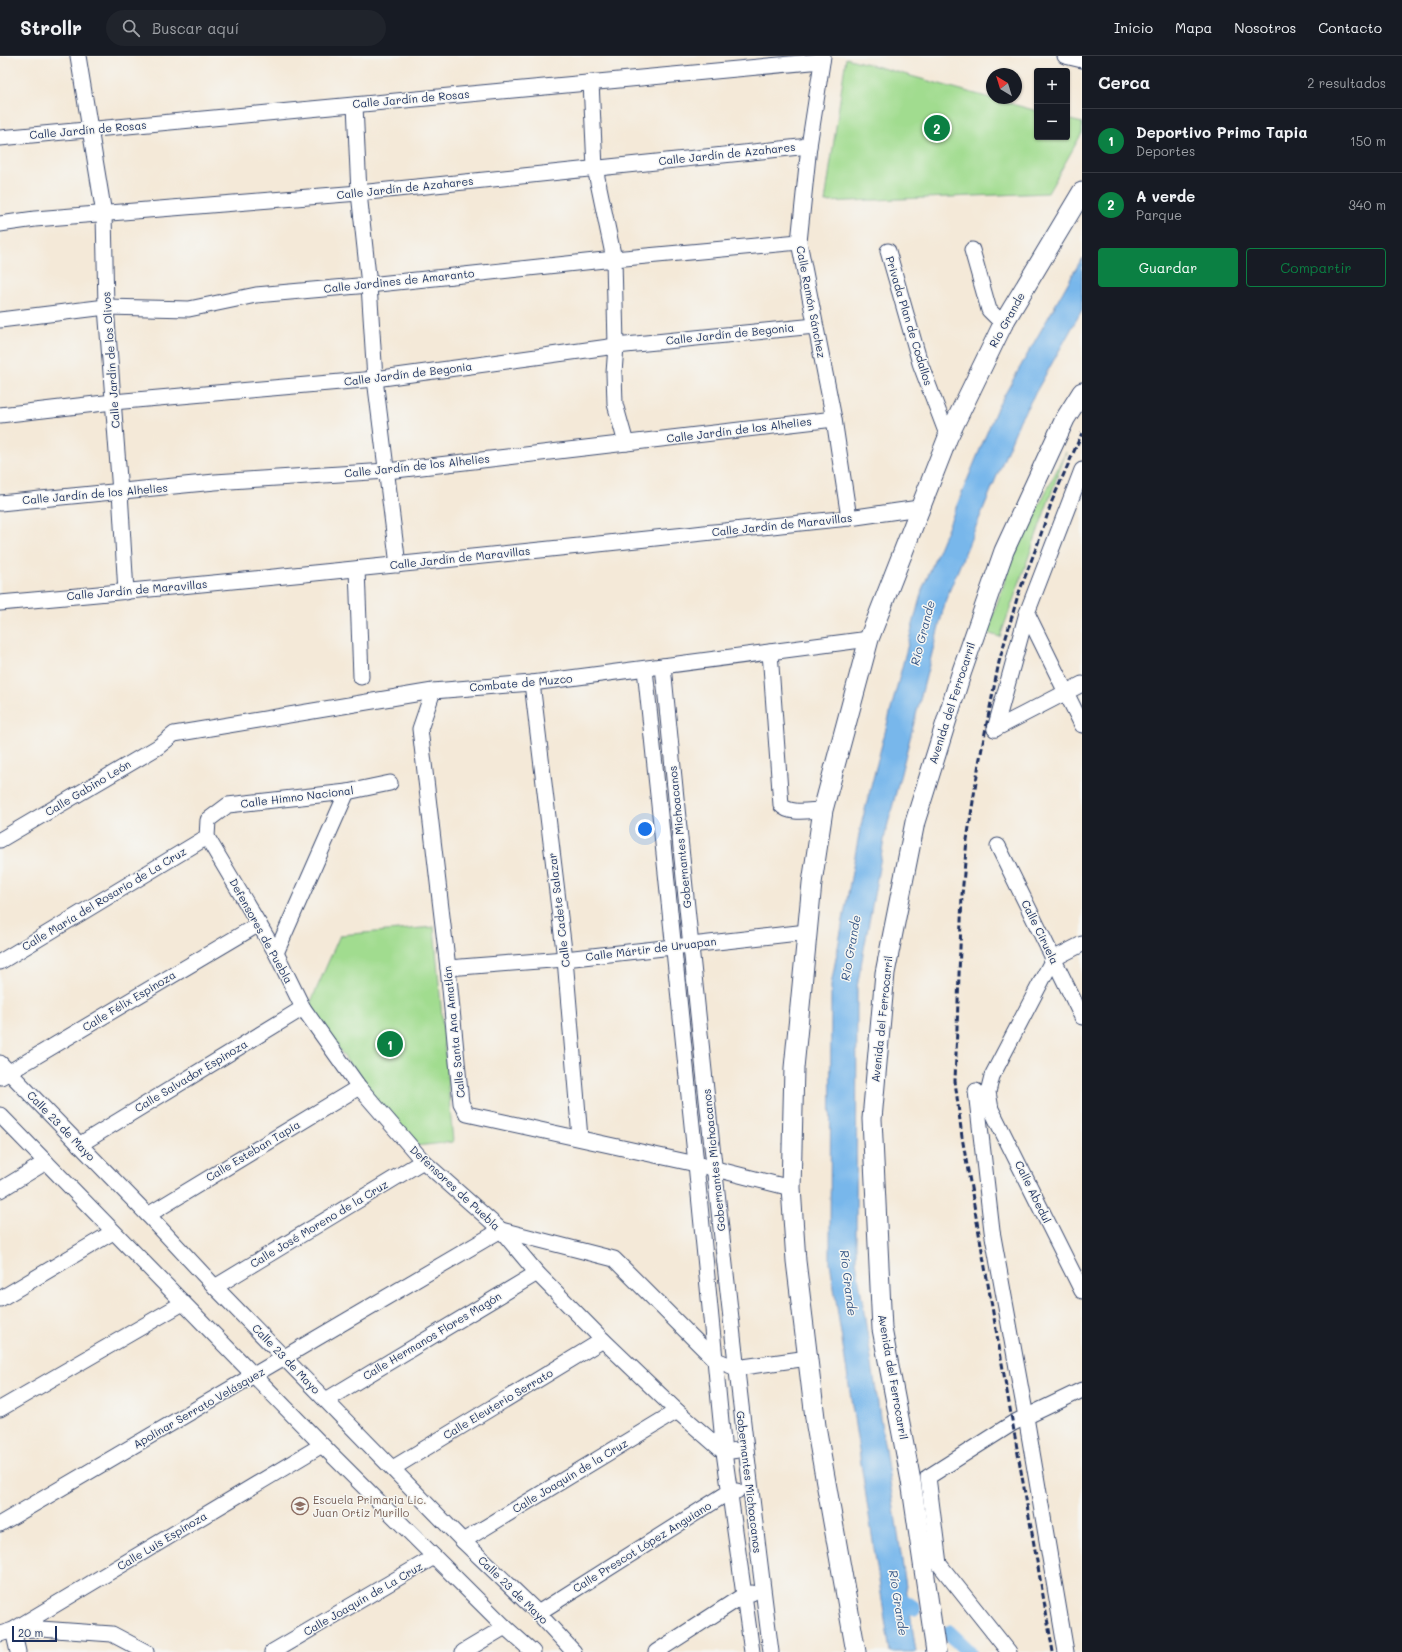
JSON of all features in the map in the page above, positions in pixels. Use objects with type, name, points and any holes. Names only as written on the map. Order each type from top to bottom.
[{"type":"main road","name":"Río Grande","points":[[856,1652],[816,1426],[796,1261],[791,1188],[794,1068],[806,932],[823,810],[869,639],[948,437],[1003,324],[1082,192]]},
{"type":"main road","name":"Avenida del Ferrocarril","points":[[936,1652],[911,1481],[882,1329],[872,1119],[886,973],[915,822],[962,671],[1004,551],[1066,419],[1082,392]]},
{"type":"street","name":"Calle Jardín de los Olivos","points":[[78,56],[104,214],[106,307],[126,592]]},
{"type":"street","points":[[1065,56],[1082,60]]},
{"type":"street","name":"Calle Jardín de Rosas","points":[[0,138],[591,82],[823,58]]},
{"type":"street","name":"Calle Ramón Sánchez","points":[[823,58],[809,146],[799,242],[834,419],[849,518]]},
{"type":"street","points":[[591,82],[595,168],[614,259],[616,346],[614,373],[615,404],[626,443]]},
{"type":"street","points":[[355,104],[359,193],[369,285],[375,379],[398,565]]},
{"type":"street","name":"Calle Jardín de Azahares","points":[[0,224],[35,219],[359,193],[809,146]]},
{"type":"street","name":"Calle Jardines de Amaranto","points":[[0,320],[106,307],[188,309],[256,295],[799,242]]},
{"type":"street","points":[[972,250],[989,310],[1003,324]]},
{"type":"street","name":"Privada Plan de Codallos","points":[[888,251],[920,363],[948,437]]},
{"type":"street","name":"Calle Jardín de Begonia","points":[[0,415],[113,402],[375,379],[616,346],[815,326]]},
{"type":"street","name":"Calle Jardín de los Alhelies","points":[[0,503],[215,482],[387,471],[834,419]]},
{"type":"street","points":[[1082,470],[1027,613],[995,729],[1082,684]]},
{"type":"street","name":"Calle Jardín de Maravillas","points":[[0,603],[398,565],[849,518],[919,508]]},
{"type":"street","points":[[358,569],[361,676]]},
{"type":"street","points":[[1027,613],[1082,725]]},
{"type":"street","name":"Combate de Muzco","points":[[174,734],[433,691],[532,683],[869,639]]},
{"type":"street","points":[[770,652],[781,804],[785,810],[823,810]]},
{"type":"street","name":"Gobernantes Michoacanos","points":[[663,666],[690,944],[736,1368],[771,1652]]},
{"type":"street","name":"Gobernantes Michoacanos","points":[[645,669],[724,1452],[752,1652]]},
{"type":"street","name":"Calle Cadete Salazar","points":[[532,683],[565,959],[580,1138]]},
{"type":"street","name":"Calle Santa Ana Amatlán","points":[[433,691],[420,729],[448,968],[461,1103],[466,1114],[696,1164],[791,1188]]},
{"type":"street","name":"Calle Gabino León","points":[[0,840],[158,746],[174,734]]},
{"type":"street","name":"Calle Himno Nacional","points":[[207,837],[208,820],[228,805],[347,792],[390,783]]},
{"type":"street","points":[[276,953],[347,792]]},
{"type":"street","name":"Defensores de Puebla","points":[[207,837],[276,953],[304,1008],[359,1087],[424,1161],[501,1230],[537,1273],[603,1340],[677,1411],[724,1452]]},
{"type":"street","name":"Calle María del Rosario de La Cruz","points":[[0,962],[207,837]]},
{"type":"street","name":"Calle Ciruela","points":[[998,846],[1082,1018]]},
{"type":"street","name":"Calle Félix Espinoza","points":[[3,1071],[259,924]]},
{"type":"street","name":"Calle Mártir de Uruapan","points":[[448,968],[565,959],[806,932]]},
{"type":"street","points":[[1066,1652],[1020,1420],[992,1231],[982,1091],[992,1076],[1053,959],[1082,944]]},
{"type":"street","name":"Calle Salvador Espinoza","points":[[79,1144],[304,1008]]},
{"type":"street","name":"Calle 23 de Mayo","points":[[3,1071],[79,1144],[215,1287],[286,1358],[463,1541],[538,1612],[574,1652]]},
{"type":"street","name":"Calle Esteban Tapia","points":[[148,1215],[359,1087]]},
{"type":"street","name":"Calle Abedul","points":[[982,1091],[1082,1291]]},
{"type":"street","points":[[0,1115],[434,1557],[505,1627],[533,1652]]},
{"type":"street","name":"Calle José Moreno de la Cruz","points":[[215,1287],[424,1161]]},
{"type":"street","points":[[0,1190],[46,1162]]},
{"type":"street","points":[[501,1230],[614,1258],[714,1360],[736,1368],[808,1358]]},
{"type":"street","name":"Apolinar Serrato Velásquez","points":[[0,1524],[286,1358],[501,1230]]},
{"type":"street","points":[[0,1299],[114,1232]]},
{"type":"street","name":"Calle Hermanos Flores Magón","points":[[326,1400],[537,1273]]},
{"type":"street","points":[[0,1409],[183,1303]]},
{"type":"street","name":"Calle Eleuterio Serrato","points":[[393,1468],[603,1340]]},
{"type":"street","points":[[1009,1652],[939,1564],[928,1477],[1020,1420],[1082,1390]]},
{"type":"street","name":"Calle Joaquín de la Cruz","points":[[463,1541],[677,1411]]},
{"type":"street","name":"Calle Luis Espinoza","points":[[6,1632],[322,1444]]},
{"type":"street","points":[[724,1452],[745,1449]]},
{"type":"street","name":"Calle Prescot López Anguiano","points":[[538,1612],[729,1492],[750,1488]]},
{"type":"street","name":"Calle Joaquín de La Cruz","points":[[272,1652],[434,1557]]},
{"type":"street","points":[[656,1652],[744,1595],[763,1590]]},
{"type":"street","points":[[463,1652],[505,1627]]},
{"type":"street","points":[[18,1652],[6,1632],[40,1629],[112,1634],[146,1652]]},
{"type":"green space","points":[[846,58],[986,97],[986,104],[1012,104],[1034,110],[1034,140],[1070,140],[1070,120],[1082,123],[1082,133],[1048,193],[825,202]]},
{"type":"green space","points":[[1066,452],[1000,637],[987,633],[1013,557]]},
{"type":"green space","points":[[434,927],[453,1142],[416,1146],[362,1084],[310,1004],[340,935]]},
{"type":"water","points":[[1082,258],[1082,310],[1020,420],[946,599],[885,835],[857,987],[856,1260],[916,1652],[890,1652],[830,1262],[831,985],[860,829],[922,590],[997,408]]},
{"type":"waterway","points":[[897,1597],[913,1608]]},
{"type":"waterway","points":[[949,1633],[969,1652]]},
{"type":"railway","points":[[1053,1652],[962,1137],[955,1081],[962,895],[967,840],[979,763],[999,662],[1018,595],[1052,501],[1082,433]]},
{"type":"place","name":"A verde","points":[[937,128]]},
{"type":"place","name":"Deportivo Primo Tapia","points":[[390,1044]]},
{"type":"place","name":"Escuela Primaria Lic. Juan Ortiz Murillo","points":[[300,1506]]}]
